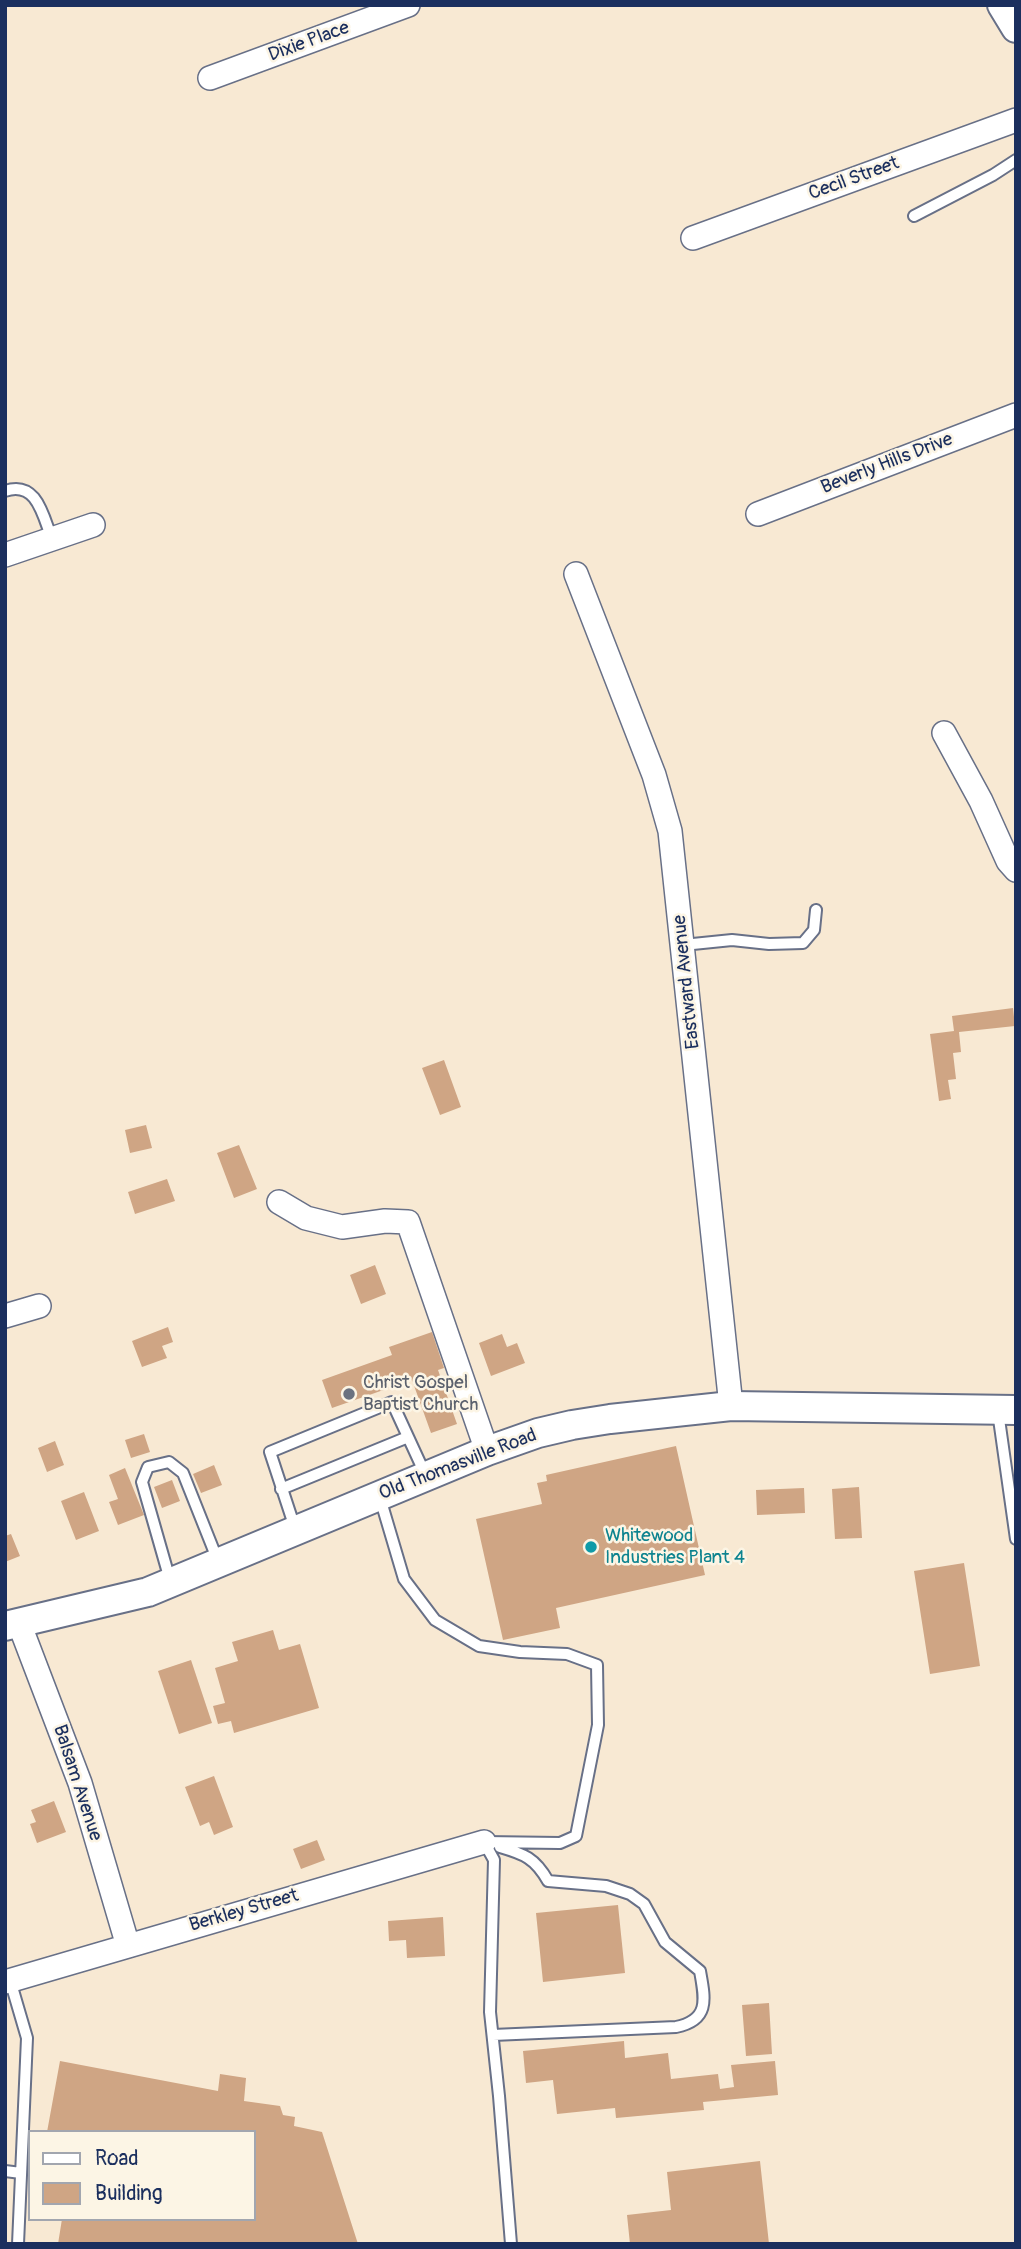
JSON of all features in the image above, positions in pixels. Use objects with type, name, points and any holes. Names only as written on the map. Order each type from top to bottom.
[{"type":"street","name":"Dixie Place","points":[[210,78],[408,5]]},
{"type":"street","points":[[1002,5],[1016,27]]},
{"type":"street","name":"Cecil Street","points":[[693,238],[1016,120]]},
{"type":"street","name":"Beverly Hills Drive","points":[[758,514],[1016,415]]},
{"type":"street","points":[[5,555],[93,525]]},
{"type":"street","name":"Eastward Avenue","points":[[576,574],[657,786],[670,831],[731,1406]]},
{"type":"street","points":[[944,733],[981,801],[1008,861],[1016,870]]},
{"type":"street","points":[[279,1202],[306,1218],[342,1227],[384,1221],[408,1222],[487,1451]]},
{"type":"street","points":[[5,1316],[39,1306]]},
{"type":"street","name":"Old Thomasville Road","points":[[12,1624],[148,1592],[487,1451],[538,1433],[610,1419],[731,1406],[1007,1410]]},
{"type":"street","name":"Balsam Avenue","points":[[12,1624],[80,1783],[128,1946]]},
{"type":"street","name":"Berkley Street","points":[[8,1981],[484,1842]]},
{"type":"lane","points":[[914,216],[1016,160]]},
{"type":"lane","points":[[5,491],[14,488],[34,495],[52,539]]},
{"type":"lane","points":[[683,945],[732,940],[769,944],[803,943],[814,930],[816,910]]},
{"type":"lane","points":[[296,1531],[270,1452],[393,1402],[426,1476]]},
{"type":"lane","points":[[1007,1410],[1016,1539]]},
{"type":"lane","points":[[281,1489],[408,1437]]},
{"type":"lane","points":[[171,1583],[142,1482],[148,1467],[169,1462],[183,1473],[219,1564]]},
{"type":"lane","points":[[380,1496],[404,1579],[435,1619],[480,1646],[520,1652],[567,1654],[597,1665],[598,1725],[576,1836],[561,1843],[484,1842]]},
{"type":"lane","points":[[484,1842],[494,1860],[490,2012],[511,2244]]},
{"type":"lane","points":[[484,1842],[525,1854],[540,1867],[548,1881],[606,1886],[630,1894],[644,1904],[665,1942],[701,1971],[705,1995],[701,2016],[691,2024],[676,2027],[493,2035]]},
{"type":"lane","points":[[8,1981],[27,2038],[18,2244]]},
{"type":"lane","points":[[5,2171],[21,2173]]},
{"type":"building","points":[[1013,1008],[1015,1026],[959,1032],[961,1052],[953,1053],[956,1079],[948,1080],[951,1099],[939,1101],[930,1034],[954,1031],[952,1016]]},
{"type":"building","points":[[444,1060],[461,1107],[440,1115],[422,1068]]},
{"type":"building","points":[[146,1125],[152,1148],[130,1153],[125,1130]]},
{"type":"building","points":[[239,1145],[257,1189],[234,1198],[217,1153]]},
{"type":"building","points":[[167,1179],[175,1201],[135,1214],[128,1192]]},
{"type":"building","points":[[375,1265],[386,1294],[361,1304],[350,1275]]},
{"type":"building","points":[[168,1327],[173,1342],[162,1346],[167,1358],[142,1367],[132,1341]]},
{"type":"building","name":"Christ Gospel Baptist Church","points":[[432,1332],[444,1368],[438,1370],[457,1424],[431,1433],[412,1380],[332,1408],[322,1380],[392,1355],[389,1347]]},
{"type":"building","points":[[502,1334],[507,1347],[517,1343],[525,1363],[491,1376],[479,1343]]},
{"type":"building","points":[[144,1434],[150,1452],[131,1458],[125,1440]]},
{"type":"building","points":[[55,1441],[64,1465],[47,1472],[38,1448]]},
{"type":"building","name":"Whitewood Industries Plant 4","points":[[676,1446],[705,1575],[556,1608],[560,1628],[503,1640],[476,1519],[542,1504],[537,1483],[547,1481],[546,1475]]},
{"type":"building","points":[[214,1465],[222,1485],[201,1493],[193,1474]]},
{"type":"building","points":[[125,1468],[144,1515],[118,1525],[109,1502],[118,1499],[109,1475]]},
{"type":"building","points":[[172,1480],[180,1501],[162,1508],[154,1487]]},
{"type":"building","points":[[859,1487],[862,1538],[835,1539],[832,1489]]},
{"type":"building","points":[[804,1488],[805,1513],[757,1515],[756,1490]]},
{"type":"building","points":[[84,1492],[99,1531],[76,1540],[61,1501]]},
{"type":"building","points":[[11,1534],[20,1556],[5,1562],[5,1536]]},
{"type":"building","points":[[964,1563],[980,1666],[930,1674],[914,1571]]},
{"type":"building","points":[[273,1630],[279,1650],[300,1644],[319,1708],[234,1733],[231,1721],[218,1724],[213,1706],[225,1703],[215,1668],[238,1661],[232,1642]]},
{"type":"building","points":[[191,1660],[212,1723],[179,1734],[158,1671]]},
{"type":"building","points":[[214,1776],[233,1827],[214,1835],[209,1822],[200,1826],[185,1787]]},
{"type":"building","points":[[54,1801],[66,1832],[37,1843],[30,1824],[36,1822],[31,1810]]},
{"type":"building","points":[[317,1840],[325,1860],[301,1869],[293,1849]]},
{"type":"building","points":[[618,1905],[625,1973],[543,1982],[536,1913]]},
{"type":"building","points":[[443,1917],[445,1956],[407,1958],[406,1940],[389,1941],[388,1921]]},
{"type":"building","points":[[769,2003],[772,2054],[746,2056],[742,2005]]},
{"type":"building","points":[[624,2041],[625,2058],[668,2053],[671,2079],[718,2074],[720,2089],[734,2087],[731,2065],[775,2061],[778,2095],[703,2102],[704,2110],[616,2118],[615,2108],[557,2114],[553,2080],[526,2083],[523,2051]]},
{"type":"building","points":[[60,2061],[218,2091],[220,2074],[246,2078],[244,2101],[280,2106],[283,2115],[295,2117],[294,2126],[322,2132],[358,2244],[58,2244],[62,2221],[256,2221],[256,2130],[47,2130]]},
{"type":"building","points":[[760,2161],[769,2244],[630,2244],[627,2215],[671,2210],[667,2172]]},
{"type":"place","name":"Christ Gospel Baptist Church","points":[[349,1394]]},
{"type":"place","name":"Whitewood Industries Plant 4","points":[[591,1547]]}]
